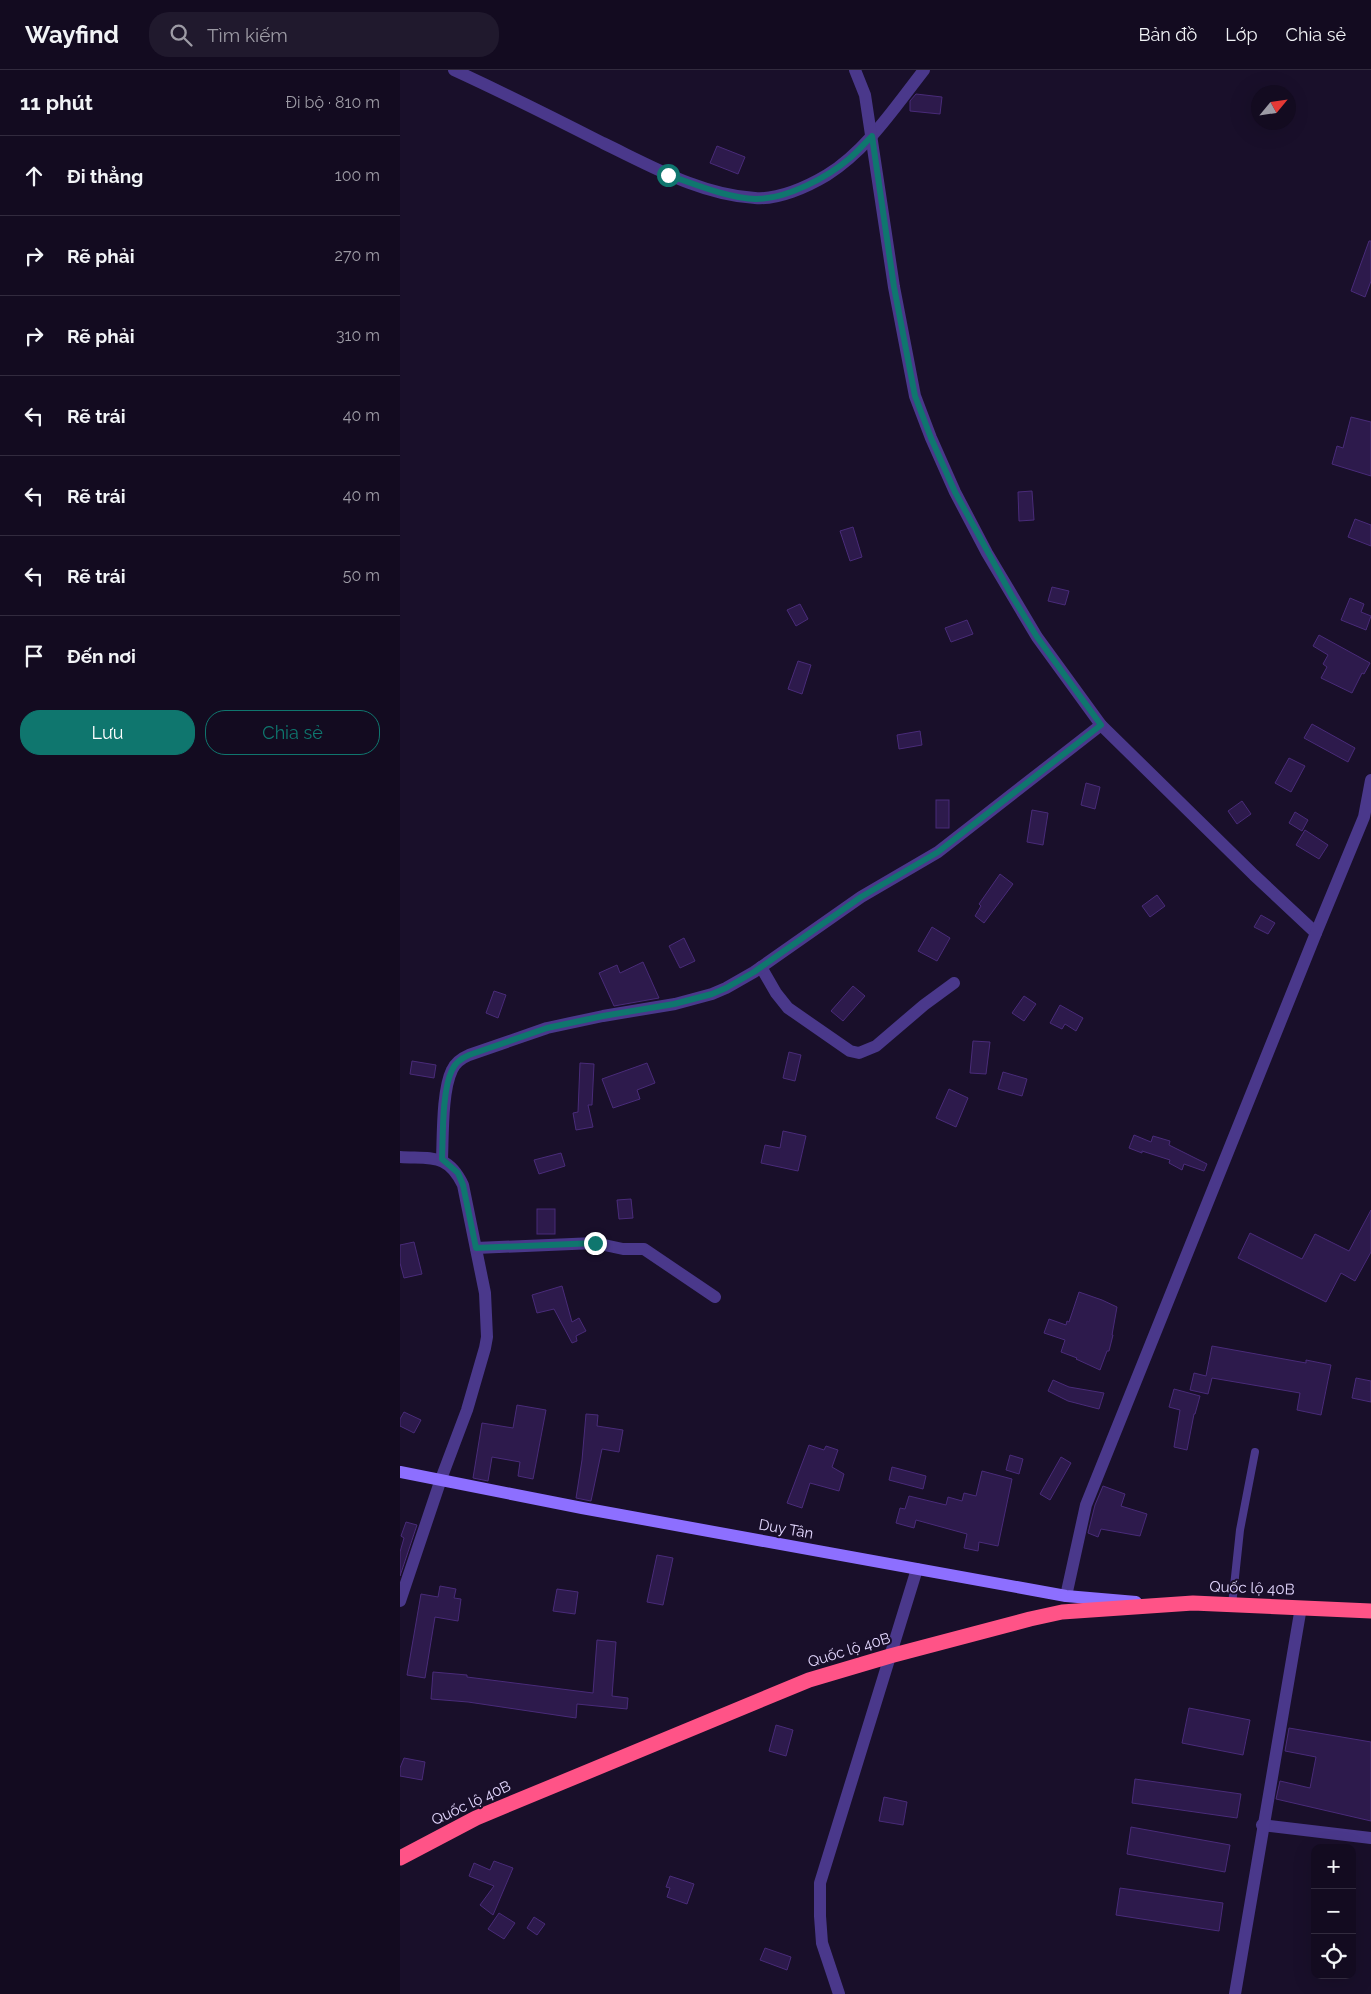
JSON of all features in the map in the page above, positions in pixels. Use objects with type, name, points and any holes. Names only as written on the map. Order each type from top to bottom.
[{"type":"highway","name":"Quốc lộ 40B","points":[[400,1858],[476,1818],[809,1680],[890,1656],[1062,1612],[1193,1603],[1371,1611]]},
{"type":"highway","name":"Quốc lộ 40B","points":[[1339,1609],[1371,1620]]},
{"type":"street","points":[[454,70],[668,175],[708,189],[757,199],[779,195],[802,187],[826,175],[850,158],[872,136],[924,70]]},
{"type":"street","points":[[855,70],[865,95],[894,287],[915,396],[955,492],[1012,596],[1037,637],[1101,725],[1254,876],[1316,932]]},
{"type":"street","points":[[442,1159],[448,1084],[452,1070],[460,1059],[547,1028],[674,1004],[712,994],[726,988],[761,967],[861,897],[938,852],[1101,725]]},
{"type":"street","points":[[1066,1596],[1086,1505],[1364,817],[1371,780]]},
{"type":"street","points":[[761,967],[776,993],[788,1008],[850,1051],[859,1053],[876,1046],[924,1004],[954,983]]},
{"type":"street","points":[[400,1157],[442,1159],[458,1173],[463,1185],[485,1293],[487,1337],[486,1348],[468,1410],[441,1479],[400,1602]]},
{"type":"street","points":[[476,1248],[595,1243],[623,1249],[644,1249],[714,1297]]},
{"type":"street","name":"Duy Tân","points":[[400,1472],[591,1510],[1066,1596],[1169,1605]]},
{"type":"street","points":[[839,1994],[822,1943],[820,1883],[917,1569]]},
{"type":"street","points":[[1235,1994],[1262,1825],[1301,1607]]},
{"type":"street","points":[[1262,1825],[1371,1838]]},
{"type":"lane","points":[[1232,1605],[1240,1530],[1255,1452]]},
{"type":"building","points":[[916,94],[942,97],[940,114],[910,111],[910,101]]},
{"type":"building","points":[[717,146],[745,157],[738,174],[710,163]]},
{"type":"building","points":[[1369,241],[1371,241],[1371,281],[1365,297],[1351,291]]},
{"type":"building","points":[[1351,417],[1371,422],[1371,476],[1332,464],[1337,446],[1343,448]]},
{"type":"building","points":[[1032,491],[1034,520],[1019,521],[1018,492]]},
{"type":"building","points":[[1355,519],[1371,525],[1371,546],[1348,537]]},
{"type":"building","points":[[853,527],[862,557],[850,561],[840,531]]},
{"type":"building","points":[[1052,587],[1069,591],[1065,605],[1048,601]]},
{"type":"building","points":[[1350,598],[1364,604],[1361,612],[1371,616],[1366,630],[1341,620]]},
{"type":"building","points":[[800,604],[808,619],[796,626],[787,610]]},
{"type":"building","points":[[967,620],[973,634],[951,642],[945,628]]},
{"type":"building","points":[[1319,635],[1370,663],[1364,674],[1362,673],[1352,693],[1321,678],[1327,667],[1323,664],[1328,655],[1313,646]]},
{"type":"building","points":[[798,661],[811,665],[802,694],[788,689]]},
{"type":"building","points":[[1312,724],[1355,748],[1348,762],[1304,738]]},
{"type":"building","points":[[920,731],[922,745],[899,749],[897,735]]},
{"type":"building","points":[[1289,758],[1305,766],[1291,792],[1275,783]]},
{"type":"building","points":[[1086,783],[1100,787],[1095,809],[1081,805]]},
{"type":"building","points":[[936,800],[949,800],[949,828],[936,828]]},
{"type":"building","points":[[1242,801],[1251,814],[1237,824],[1228,811]]},
{"type":"building","points":[[1032,810],[1048,813],[1043,845],[1027,842]]},
{"type":"building","points":[[1295,812],[1308,820],[1302,831],[1289,823]]},
{"type":"building","points":[[1305,830],[1328,845],[1319,859],[1296,845]]},
{"type":"building","points":[[1000,874],[1013,884],[984,923],[975,916],[981,906],[979,904]]},
{"type":"building","points":[[1157,895],[1165,906],[1150,917],[1142,906]]},
{"type":"building","points":[[1261,915],[1275,923],[1268,934],[1254,927]]},
{"type":"building","points":[[932,927],[950,938],[937,961],[918,951]]},
{"type":"building","points":[[684,938],[695,961],[680,968],[669,946]]},
{"type":"building","points":[[643,962],[659,998],[614,1006],[599,973],[617,965],[620,973]]},
{"type":"building","points":[[853,986],[865,996],[843,1021],[831,1011]]},
{"type":"building","points":[[494,991],[506,995],[498,1018],[486,1013]]},
{"type":"building","points":[[1024,996],[1036,1004],[1024,1021],[1012,1013]]},
{"type":"building","points":[[1060,1005],[1083,1018],[1076,1031],[1065,1024],[1062,1029],[1050,1023]]},
{"type":"building","points":[[973,1041],[990,1042],[986,1074],[970,1073]]},
{"type":"building","points":[[789,1052],[801,1055],[795,1081],[783,1078]]},
{"type":"building","points":[[412,1061],[436,1065],[434,1078],[410,1074]]},
{"type":"building","points":[[580,1063],[594,1064],[592,1105],[588,1105],[593,1127],[576,1130],[573,1113],[578,1112]]},
{"type":"building","points":[[647,1063],[655,1083],[637,1090],[640,1099],[613,1108],[602,1079]]},
{"type":"building","points":[[1003,1072],[1027,1079],[1022,1096],[998,1089]]},
{"type":"building","points":[[949,1089],[968,1098],[956,1127],[936,1118]]},
{"type":"building","points":[[783,1131],[806,1136],[798,1171],[761,1163],[765,1145],[780,1148]]},
{"type":"building","points":[[1134,1135],[1151,1142],[1153,1136],[1170,1141],[1169,1145],[1207,1164],[1204,1171],[1184,1164],[1182,1170],[1169,1163],[1170,1160],[1129,1148]]},
{"type":"building","points":[[561,1153],[565,1166],[539,1174],[534,1160]]},
{"type":"building","points":[[631,1199],[633,1218],[619,1219],[617,1200]]},
{"type":"building","points":[[537,1209],[555,1209],[555,1234],[537,1234]]},
{"type":"building","points":[[1371,1210],[1371,1252],[1355,1281],[1341,1273],[1326,1302],[1238,1258],[1250,1233],[1302,1259],[1315,1234],[1349,1251]]},
{"type":"building","points":[[414,1242],[422,1274],[404,1278],[400,1263],[400,1245]]},
{"type":"building","points":[[562,1286],[572,1322],[579,1318],[586,1331],[576,1336],[577,1341],[572,1343],[554,1309],[537,1313],[532,1295]]},
{"type":"building","points":[[1079,1292],[1117,1307],[1109,1351],[1107,1351],[1100,1370],[1061,1352],[1065,1340],[1044,1333],[1049,1319],[1066,1325],[1067,1321],[1069,1322]]},
{"type":"building","points":[[1212,1346],[1306,1363],[1306,1360],[1331,1365],[1321,1415],[1297,1410],[1300,1393],[1212,1378],[1208,1394],[1190,1390],[1194,1373],[1206,1376]]},
{"type":"building","points":[[1356,1378],[1371,1381],[1371,1402],[1352,1398]]},
{"type":"building","points":[[1053,1380],[1069,1387],[1104,1393],[1099,1409],[1068,1401],[1048,1391]]},
{"type":"building","points":[[1174,1389],[1200,1396],[1194,1414],[1187,1450],[1174,1447],[1180,1410],[1169,1407]]},
{"type":"building","points":[[517,1405],[546,1410],[533,1479],[518,1476],[520,1462],[492,1457],[488,1481],[473,1478],[482,1423],[513,1428]]},
{"type":"building","points":[[404,1412],[421,1420],[414,1433],[400,1426],[400,1419]]},
{"type":"building","points":[[586,1414],[598,1415],[597,1426],[623,1430],[619,1452],[602,1449],[591,1501],[576,1498]]},
{"type":"building","points":[[809,1445],[824,1450],[826,1446],[838,1450],[832,1467],[844,1474],[839,1491],[810,1483],[802,1508],[787,1503]]},
{"type":"building","points":[[1010,1455],[1023,1459],[1019,1474],[1006,1470]]},
{"type":"building","points":[[1061,1457],[1071,1463],[1050,1500],[1040,1494]]},
{"type":"building","points":[[892,1467],[926,1476],[923,1489],[889,1480]]},
{"type":"building","points":[[982,1471],[1012,1479],[998,1546],[979,1542],[978,1551],[964,1548],[967,1534],[916,1520],[914,1528],[896,1523],[900,1508],[905,1509],[909,1496],[946,1505],[948,1497],[962,1501],[964,1493],[976,1496]]},
{"type":"building","points":[[1103,1486],[1125,1494],[1121,1506],[1147,1514],[1140,1536],[1101,1529],[1098,1537],[1088,1533],[1095,1505]]},
{"type":"building","points":[[406,1522],[417,1525],[400,1576],[400,1552],[404,1538],[401,1536]]},
{"type":"building","points":[[657,1555],[673,1558],[663,1605],[647,1602]]},
{"type":"building","points":[[440,1586],[456,1589],[454,1598],[461,1599],[458,1621],[435,1617],[425,1678],[407,1675],[421,1594],[438,1597]]},
{"type":"building","points":[[557,1589],[578,1592],[575,1614],[553,1611]]},
{"type":"building","points":[[597,1640],[616,1642],[612,1696],[628,1698],[627,1709],[577,1704],[576,1718],[468,1702],[431,1699],[433,1672],[593,1693]]},
{"type":"building","points":[[1189,1708],[1250,1720],[1243,1755],[1182,1743]]},
{"type":"building","points":[[776,1725],[793,1730],[786,1756],[769,1751]]},
{"type":"building","points":[[1289,1728],[1371,1742],[1371,1821],[1276,1799],[1280,1781],[1310,1788],[1316,1757],[1285,1751]]},
{"type":"building","points":[[404,1758],[425,1762],[422,1780],[400,1776],[400,1768]]},
{"type":"building","points":[[1135,1779],[1241,1794],[1237,1818],[1132,1803]]},
{"type":"building","points":[[884,1797],[907,1802],[903,1825],[879,1821]]},
{"type":"building","points":[[1131,1827],[1230,1845],[1225,1872],[1127,1854]]},
{"type":"building","points":[[494,1861],[513,1868],[493,1915],[480,1905],[494,1886],[469,1876],[474,1863],[490,1870]]},
{"type":"building","points":[[670,1876],[694,1884],[687,1904],[667,1897],[670,1888],[666,1887]]},
{"type":"building","points":[[1120,1888],[1223,1903],[1219,1931],[1116,1915]]},
{"type":"building","points":[[499,1913],[515,1923],[504,1939],[488,1929]]},
{"type":"building","points":[[534,1917],[545,1924],[537,1935],[527,1928]]},
{"type":"building","points":[[765,1948],[791,1957],[787,1970],[760,1960]]},
{"type":"route","points":[[595,1243],[476,1248],[463,1185],[458,1173],[442,1159],[448,1084],[452,1070],[460,1059],[547,1028],[674,1004],[712,994],[726,988],[754,972],[861,897],[938,852],[1101,725],[1037,637],[1012,596],[955,492],[931,438],[915,396],[894,287],[872,136],[850,158],[826,175],[802,187],[779,195],[757,199],[733,195],[708,189],[668,175]]}]
